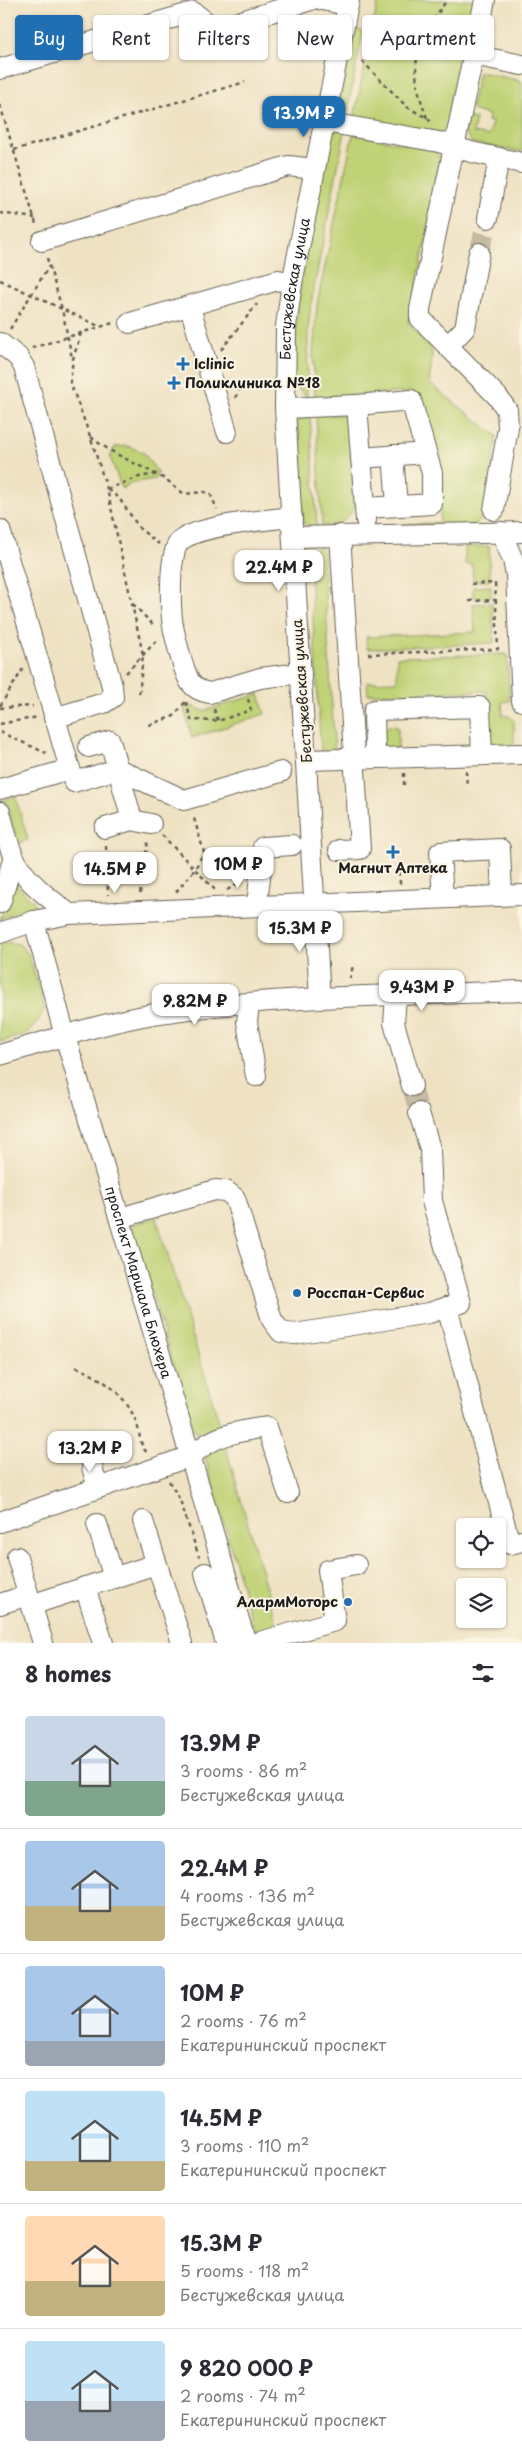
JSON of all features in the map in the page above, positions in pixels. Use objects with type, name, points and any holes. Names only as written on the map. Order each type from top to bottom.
[{"type":"street","points":[[0,70],[193,12],[215,29],[310,0]]},
{"type":"street","points":[[322,0],[349,2]]},
{"type":"street","points":[[482,15],[485,0]]},
{"type":"street","name":"Бестужевская улица","points":[[320,999],[285,408],[286,326],[292,283],[349,2]]},
{"type":"street","points":[[494,59],[522,65]]},
{"type":"street","points":[[472,60],[420,309],[420,318],[497,396],[507,410],[508,428],[494,510]]},
{"type":"street","points":[[325,122],[439,142],[522,163]]},
{"type":"street","points":[[488,218],[499,158]]},
{"type":"street","points":[[42,241],[288,166],[315,169]]},
{"type":"street","points":[[448,346],[465,328],[479,253]]},
{"type":"street","points":[[130,323],[278,280],[292,283]]},
{"type":"street","points":[[190,307],[227,432]]},
{"type":"street","points":[[1,343],[18,357],[24,367],[112,686],[113,697],[104,703],[52,712]]},
{"type":"street","points":[[285,408],[357,405],[411,400],[432,473],[432,504],[366,508]]},
{"type":"street","points":[[357,405],[366,508],[376,540]]},
{"type":"street","points":[[362,458],[426,453]]},
{"type":"street","points":[[393,455],[397,506]]},
{"type":"street","points":[[301,673],[260,678],[210,693],[202,692],[190,682],[168,632],[172,608],[173,555],[178,542],[189,534],[220,528],[292,527],[376,540],[414,542],[501,532],[522,532]]},
{"type":"street","points":[[0,530],[74,782],[118,769],[184,800],[281,772]]},
{"type":"street","points":[[501,532],[513,560],[516,575],[522,701]]},
{"type":"street","points":[[339,850],[360,849],[340,535]]},
{"type":"street","points":[[375,757],[374,710],[480,707],[482,755]]},
{"type":"street","points":[[88,747],[110,741],[118,769],[141,822],[105,828]]},
{"type":"street","points":[[307,760],[522,754]]},
{"type":"street","points":[[0,789],[69,766]]},
{"type":"street","points":[[0,812],[14,857],[20,868],[44,894],[69,914]]},
{"type":"street","points":[[257,906],[262,847],[292,845]]},
{"type":"street","points":[[443,898],[440,852],[500,849],[502,896]]},
{"type":"street","points":[[0,904],[14,857]]},
{"type":"street","points":[[0,932],[34,921],[69,914],[522,895]]},
{"type":"street","name":"проспект Маршала Блюхера","points":[[34,921],[65,1036],[246,1643]]},
{"type":"street","points":[[0,1056],[65,1036],[152,1015],[249,1004],[320,999],[522,991]]},
{"type":"street","points":[[396,996],[394,1023],[412,1086]]},
{"type":"street","points":[[249,1004],[247,1022],[256,1076]]},
{"type":"street","points":[[120,1218],[215,1190],[226,1191],[235,1198],[272,1320],[281,1332],[294,1334],[429,1313],[447,1307],[461,1302],[432,1201],[430,1150],[420,1113]]},
{"type":"street","points":[[447,1307],[510,1544],[522,1541]]},
{"type":"street","points":[[0,1522],[191,1456],[204,1443],[223,1435],[267,1427],[288,1493]]},
{"type":"street","points":[[92,1467],[98,1488]]},
{"type":"street","points":[[143,1521],[182,1643]]},
{"type":"street","points":[[97,1524],[114,1578]]},
{"type":"street","points":[[16,1557],[43,1643]]},
{"type":"street","points":[[0,1604],[30,1600],[85,1587],[156,1564]]},
{"type":"street","points":[[256,1643],[335,1621],[328,1570],[356,1564]]},
{"type":"street","points":[[205,1573],[226,1643]]},
{"type":"street","points":[[85,1587],[103,1643]]},
{"type":"path","points":[[427,118],[416,84],[417,56],[431,22],[447,0]]},
{"type":"path","points":[[362,61],[407,107],[427,118],[437,127]]},
{"type":"path","points":[[14,150],[245,82]]},
{"type":"path","points":[[0,213],[34,218]]},
{"type":"path","points":[[1,343],[49,266]]},
{"type":"path","points":[[0,280],[62,309],[66,337],[72,359]]},
{"type":"path","points":[[208,367],[257,304]]},
{"type":"path","points":[[18,357],[22,351],[82,332],[125,320],[130,323]]},
{"type":"path","points":[[82,332],[72,359],[70,382],[107,489],[132,602],[143,655],[139,696]]},
{"type":"path","points":[[90,436],[101,445],[156,475],[182,492],[190,494],[201,490],[210,493],[216,503],[220,528]]},
{"type":"path","points":[[107,489],[142,476],[156,475]]},
{"type":"path","points":[[107,489],[119,498],[140,529],[173,555]]},
{"type":"path","points":[[368,654],[498,649],[495,583],[468,584]]},
{"type":"path","points":[[469,601],[496,600]]},
{"type":"path","points":[[112,686],[168,632],[132,602]]},
{"type":"path","points":[[34,649],[0,707],[52,712]]},
{"type":"path","points":[[149,724],[174,716],[186,701]]},
{"type":"path","points":[[0,724],[52,712]]},
{"type":"path","points":[[0,732],[69,766]]},
{"type":"path","points":[[173,895],[195,869],[204,852],[188,799]]},
{"type":"path","points":[[141,822],[195,869],[219,894],[260,873]]},
{"type":"path","points":[[140,896],[141,822]]},
{"type":"path","points":[[105,828],[108,896]]},
{"type":"path","points":[[399,864],[400,885]]},
{"type":"path","points":[[76,1367],[98,1376],[117,1390],[128,1405],[137,1425],[139,1441],[180,1500],[205,1573]]},
{"type":"green space","points":[[378,0],[476,0],[473,15],[375,15]]},
{"type":"green space","points":[[352,28],[362,31],[362,36],[346,119],[335,116],[346,60],[352,60]]},
{"type":"green space","points":[[366,60],[464,60],[451,124],[446,131],[441,133],[354,119]]},
{"type":"green space","points":[[479,72],[522,81],[522,152],[472,143],[464,132],[464,116],[476,119],[473,133],[489,136],[492,122],[488,121],[489,115],[474,111],[471,107]]},
{"type":"green space","points":[[332,129],[345,131],[311,303],[308,330],[307,397],[293,384],[294,352],[306,256]]},
{"type":"green space","points":[[353,134],[434,150],[443,162],[408,324],[424,338],[431,349],[432,362],[429,383],[497,436],[485,515],[476,525],[378,526],[440,522],[440,480],[413,392],[315,397],[313,355],[317,304]]},
{"type":"green space","points":[[316,415],[343,415],[350,424],[355,506],[342,522],[328,526],[322,526]]},
{"type":"green space","points":[[310,416],[317,527],[310,527],[303,523],[297,421]]},
{"type":"green space","points":[[127,446],[143,452],[158,473],[155,479],[131,483],[122,489],[110,457],[115,447]]},
{"type":"green space","points":[[322,544],[335,755],[321,752],[309,554]]},
{"type":"green space","points":[[489,546],[490,581],[473,581],[472,564],[465,564],[465,547]]},
{"type":"green space","points":[[491,586],[491,597],[473,598],[473,587]]},
{"type":"green space","points":[[492,603],[494,643],[367,649],[366,637],[475,632],[473,604]]},
{"type":"green space","points":[[507,654],[510,701],[502,702],[503,716],[509,716],[514,720],[514,743],[511,746],[492,746],[489,743],[486,691],[368,694],[367,682],[397,681],[397,657]]},
{"type":"green space","points":[[259,694],[265,714],[192,738],[184,709],[191,706],[204,711]]},
{"type":"green space","points":[[389,726],[398,727],[398,749],[383,748],[384,729]]},
{"type":"green space","points":[[15,795],[28,840],[18,843],[5,800]]},
{"type":"green space","points":[[14,882],[34,902],[35,906],[0,919]]},
{"type":"green space","points":[[0,943],[19,944],[29,955],[45,1008],[28,1032],[0,1042]]},
{"type":"green space","points":[[156,1217],[221,1428],[203,1434],[194,1433],[131,1225]]},
{"type":"green space","points":[[225,1444],[278,1629],[256,1635],[204,1454]]},
{"type":"tunnel","points":[[479,253],[488,218]]},
{"type":"tunnel","points":[[412,1086],[419,1113]]},
{"type":"place","name":"Iclinic","points":[[183,364]]},
{"type":"place","name":"Поликлиника №18","points":[[174,383]]},
{"type":"place","name":"Магнит Аптека","points":[[393,852]]},
{"type":"place","name":"Росспан-Сервис","points":[[297,1293]]},
{"type":"place","name":"АлармМоторс","points":[[348,1602]]}]
